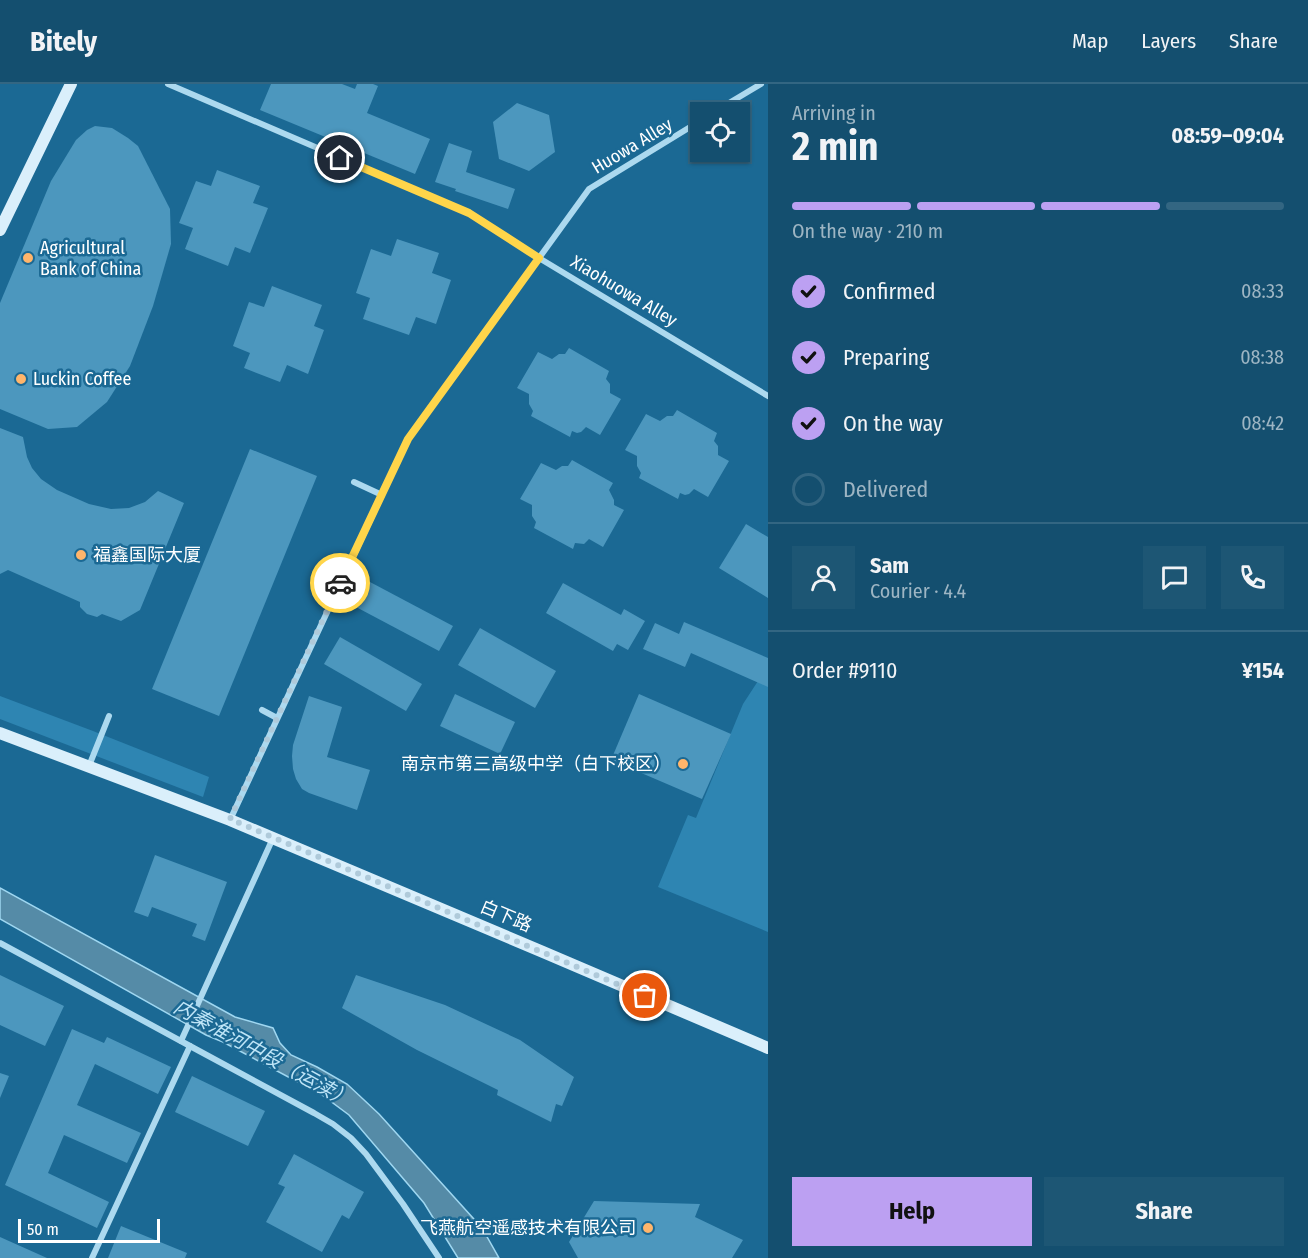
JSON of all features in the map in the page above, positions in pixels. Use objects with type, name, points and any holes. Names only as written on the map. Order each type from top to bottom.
[{"type":"main road","points":[[0,230],[71,84]]},
{"type":"main road","name":"白下路","points":[[0,734],[230,819],[768,1048]]},
{"type":"street","name":"Xiaohuowa Alley","points":[[168,84],[469,213],[539,258],[768,396]]},
{"type":"street","points":[[731,102],[761,84]]},
{"type":"street","name":"Huowa Alley","points":[[230,819],[408,439],[589,189],[690,127]]},
{"type":"street","points":[[354,482],[382,495]]},
{"type":"street","points":[[262,710],[277,718]]},
{"type":"street","points":[[89,767],[110,716]]},
{"type":"street","points":[[181,1041],[273,838]]},
{"type":"street","points":[[0,943],[323,1119],[351,1138],[366,1154],[440,1258]]},
{"type":"street","points":[[92,1258],[190,1046]]},
{"type":"shaded area","points":[[768,673],[768,932],[658,887],[688,815],[696,818],[743,704],[758,681]]},
{"type":"shaded area","points":[[0,696],[209,777],[203,797],[0,719]]},
{"type":"water","name":"内秦淮河中段（运渎）","points":[[0,888],[235,1017],[273,1028],[280,1043],[291,1055],[347,1084],[379,1114],[482,1228],[499,1258],[458,1258],[424,1203],[349,1115],[322,1095],[206,1035],[0,919]]},
{"type":"building","points":[[271,84],[342,84],[355,89],[357,84],[378,86],[367,113],[430,139],[415,174],[260,110]]},
{"type":"building","points":[[517,103],[549,115],[555,152],[529,171],[499,159],[493,122]]},
{"type":"building","points":[[95,126],[112,128],[138,146],[170,209],[171,244],[153,306],[130,366],[107,402],[77,427],[48,429],[0,409],[0,303],[51,181],[76,140]]},
{"type":"building","points":[[449,143],[472,151],[466,172],[515,189],[508,209],[435,182]]},
{"type":"building","points":[[217,170],[260,186],[253,203],[268,208],[250,253],[235,247],[228,266],[185,249],[193,228],[179,223],[196,181],[211,186]]},
{"type":"building","points":[[397,239],[439,253],[432,273],[451,280],[436,324],[416,317],[409,335],[363,319],[370,298],[356,293],[371,249],[391,256]]},
{"type":"building","points":[[272,286],[322,305],[314,326],[324,330],[308,374],[287,365],[280,382],[244,368],[250,353],[233,346],[249,302],[264,307]]},
{"type":"building","points":[[569,348],[609,371],[606,379],[610,384],[610,393],[621,399],[600,435],[586,427],[581,432],[572,431],[570,437],[531,416],[533,411],[529,404],[529,394],[517,388],[538,352],[552,359],[559,354],[565,354]]},
{"type":"building","points":[[677,410],[717,433],[714,441],[718,446],[718,455],[729,461],[708,497],[694,489],[689,494],[680,493],[678,499],[639,478],[641,473],[637,466],[637,456],[625,450],[646,414],[660,421],[667,416],[673,416]]},
{"type":"building","name":"福鑫国际大厦","points":[[0,428],[23,437],[27,457],[41,479],[57,490],[89,504],[111,509],[129,508],[145,502],[158,491],[184,503],[140,610],[121,621],[102,614],[97,617],[87,614],[80,607],[80,602],[8,570],[0,574]]},
{"type":"building","points":[[250,449],[317,476],[219,716],[152,689]]},
{"type":"building","points":[[572,460],[613,483],[609,490],[614,505],[624,510],[603,547],[589,539],[584,544],[575,543],[573,549],[534,528],[536,522],[532,516],[532,505],[520,499],[541,463],[556,470],[562,466],[568,466]]},
{"type":"building","points":[[746,524],[768,537],[768,598],[719,568]]},
{"type":"building","points":[[370,582],[453,626],[439,651],[356,607]]},
{"type":"building","points":[[563,583],[621,615],[624,609],[645,621],[628,650],[617,644],[613,651],[546,613]]},
{"type":"building","points":[[684,622],[768,658],[768,687],[691,653],[685,667],[643,649],[655,623],[679,634]]},
{"type":"building","points":[[480,628],[556,671],[535,708],[458,665]]},
{"type":"building","points":[[340,637],[422,684],[406,711],[324,664]]},
{"type":"building","points":[[455,694],[515,722],[500,754],[440,726]]},
{"type":"building","points":[[639,694],[731,734],[702,799],[611,760]]},
{"type":"building","points":[[309,696],[342,707],[327,757],[370,770],[357,810],[309,793],[302,789],[296,779],[293,769],[293,745]]},
{"type":"building","points":[[155,855],[227,882],[205,941],[192,936],[197,924],[152,907],[148,917],[134,912]]},
{"type":"building","points":[[0,975],[64,1006],[45,1046],[0,1025]]},
{"type":"building","points":[[356,975],[445,1005],[520,1040],[574,1077],[562,1106],[556,1104],[551,1122],[497,1095],[498,1090],[417,1050],[342,1008]]},
{"type":"building","points":[[72,1029],[104,1043],[107,1037],[171,1067],[158,1094],[95,1064],[77,1105],[141,1133],[127,1163],[64,1135],[48,1173],[109,1202],[97,1228],[5,1185]]},
{"type":"building","points":[[0,1073],[9,1076],[0,1098]]},
{"type":"building","points":[[192,1076],[265,1111],[248,1146],[175,1112]]},
{"type":"building","points":[[294,1154],[364,1192],[349,1219],[342,1215],[322,1252],[266,1222],[285,1187],[278,1184]]},
{"type":"building","name":"飞燕航空遥感技术有限公司","points":[[594,1201],[700,1204],[695,1217],[743,1240],[732,1258],[578,1258],[569,1242]]},
{"type":"building","points":[[121,1226],[187,1253],[185,1258],[108,1258]]},
{"type":"building","points":[[0,1237],[47,1258],[0,1258]]},
{"type":"way so far","points":[[340,583],[230,819],[645,996]]},
{"type":"place","name":"Agricultural Bank of China","points":[[28,258]]},
{"type":"place","name":"Luckin Coffee","points":[[21,379]]},
{"type":"place","name":"福鑫国际大厦","points":[[81,555]]},
{"type":"place","name":"南京市第三高级中学（白下校区）","points":[[683,764]]},
{"type":"place","name":"飞燕航空遥感技术有限公司","points":[[648,1228]]},
{"type":"route","points":[[340,158],[469,213],[539,258],[408,439],[340,583]]}]
